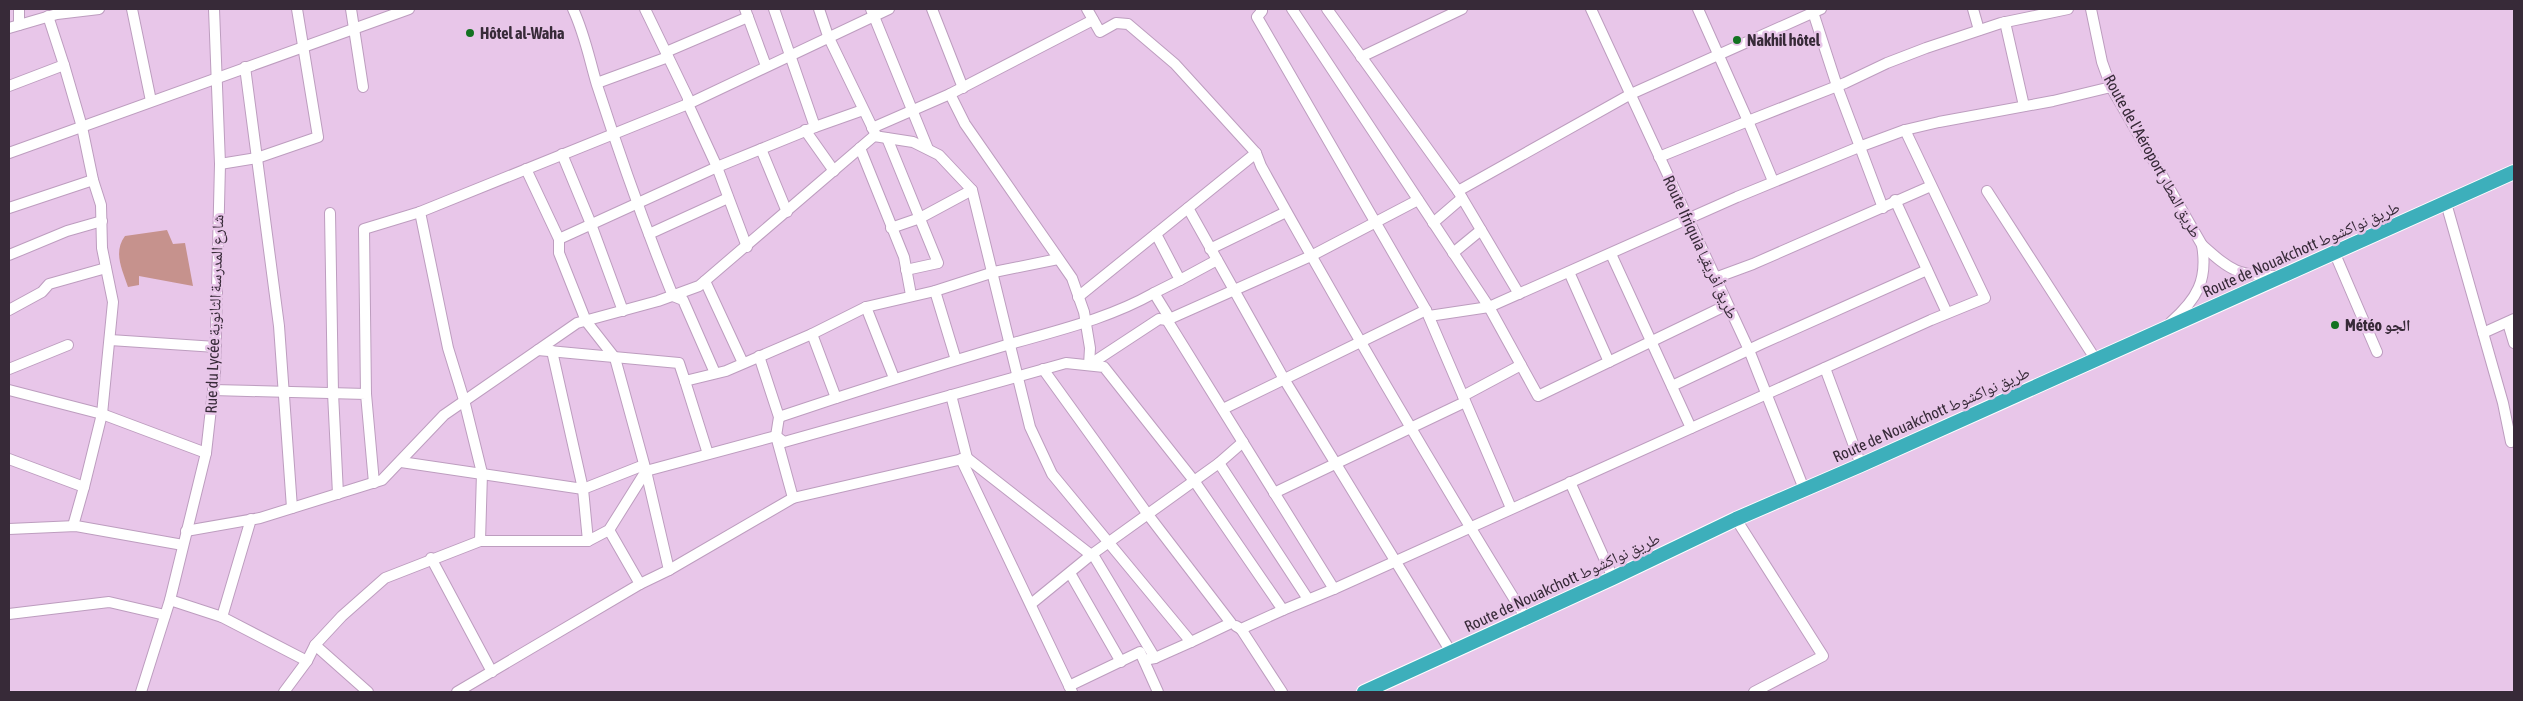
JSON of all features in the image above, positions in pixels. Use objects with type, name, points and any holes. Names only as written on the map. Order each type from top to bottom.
[{"type":"highway","name":"Route de Nouakchott طريق نواكشوط","points":[[1364,692],[1613,578],[1736,519],[2335,254],[2514,172]]},
{"type":"street","points":[[14,26],[19,9]]},
{"type":"street","points":[[14,26],[48,16],[99,9]]},
{"type":"street","points":[[132,9],[151,101]]},
{"type":"street","name":"Rue du Lycée شارع المدرسة الثانوية","points":[[141,692],[170,600],[206,453],[213,390],[216,347],[220,164],[215,78],[214,9]]},
{"type":"street","points":[[220,164],[257,158],[318,137],[297,9]]},
{"type":"street","points":[[351,9],[363,87]]},
{"type":"street","points":[[9,153],[409,9]]},
{"type":"street","points":[[573,9],[585,36],[597,83],[637,202],[673,296],[683,300],[715,373]]},
{"type":"street","points":[[645,9],[688,98],[688,104],[717,167],[747,247]]},
{"type":"street","points":[[774,9],[790,54],[810,129],[834,171]]},
{"type":"street","points":[[819,9],[828,36],[863,110],[879,134],[920,218],[938,263],[906,270]]},
{"type":"street","points":[[374,483],[366,394],[364,229],[420,212],[688,104],[828,36],[872,12],[889,9]]},
{"type":"street","points":[[932,9],[963,88]]},
{"type":"street","points":[[1087,9],[1100,32],[1116,23],[1128,24],[1175,64],[1256,153],[1286,212],[1360,342],[1469,527],[1526,618]]},
{"type":"street","points":[[1263,9],[1257,17],[1427,313],[1511,508]]},
{"type":"street","points":[[1292,9],[1489,307],[1538,396],[1651,340],[1728,305]]},
{"type":"street","points":[[1326,9],[1460,194],[1519,294]]},
{"type":"street","points":[[1361,57],[1462,9]]},
{"type":"street","name":"Route Ifriquia طريق أفريقيا","points":[[1591,9],[1749,350],[1804,489]]},
{"type":"street","points":[[1698,9],[1720,55],[1774,182]]},
{"type":"street","points":[[1973,9],[1979,30]]},
{"type":"street","points":[[1659,157],[1838,86],[1886,63],[2005,22],[2068,9]]},
{"type":"street","name":"Route de l'Aéroport طريق المطار","points":[[2092,9],[2102,62],[2111,87],[2202,245],[2225,267],[2238,273],[2256,276],[2282,276]]},
{"type":"street","points":[[1433,223],[1460,194],[1631,94],[1816,10],[1838,86],[1883,208]]},
{"type":"street","points":[[872,12],[914,110],[928,149]]},
{"type":"street","points":[[597,83],[667,54],[746,13],[766,66]]},
{"type":"street","points":[[48,16],[82,126],[93,180],[101,205],[102,248],[114,302],[102,414],[73,526]]},
{"type":"street","points":[[186,531],[251,519],[382,480],[444,416],[464,400],[577,323],[673,296],[700,286],[874,136],[914,110],[963,88],[1093,20]]},
{"type":"street","points":[[2005,22],[2024,106]]},
{"type":"street","points":[[9,86],[64,65]]},
{"type":"street","points":[[245,68],[279,326],[292,508]]},
{"type":"street","points":[[1223,409],[1360,342],[1427,313],[1489,307],[1859,146],[1905,130],[2111,87]]},
{"type":"street","points":[[950,94],[965,124],[1072,278],[1086,324],[1090,348],[1089,365]]},
{"type":"street","points":[[559,239],[717,167],[810,129],[863,110]]},
{"type":"street","points":[[1242,629],[1947,313],[1985,298],[1905,130]]},
{"type":"street","points":[[879,134],[913,142],[940,155],[972,190],[994,272],[1030,427],[1052,474],[1191,642]]},
{"type":"street","points":[[860,148],[904,257],[911,295]]},
{"type":"street","points":[[761,149],[787,212]]},
{"type":"street","points":[[1078,297],[1256,153]]},
{"type":"street","points":[[562,154],[591,224],[622,311]]},
{"type":"street","points":[[526,169],[559,239],[559,253],[586,321],[615,358],[645,468],[669,570]]},
{"type":"street","points":[[9,208],[93,180]]},
{"type":"street","points":[[1715,278],[1931,186]]},
{"type":"street","points":[[891,228],[920,218],[972,190]]},
{"type":"street","points":[[1987,190],[2096,360]]},
{"type":"street","points":[[649,234],[728,198]]},
{"type":"street","points":[[1089,365],[1159,319],[1169,320],[1311,256],[1418,200]]},
{"type":"street","points":[[1895,200],[1947,313]]},
{"type":"street","points":[[2446,203],[2483,333],[2511,442]]},
{"type":"street","points":[[1188,208],[1284,379],[1451,652]]},
{"type":"street","points":[[420,212],[448,348],[464,400],[482,473],[480,541]]},
{"type":"street","points":[[1210,249],[1286,212]]},
{"type":"street","points":[[330,213],[333,393],[338,494]]},
{"type":"street","points":[[9,255],[67,231],[102,221]]},
{"type":"street","points":[[1453,253],[1481,230]]},
{"type":"street","points":[[1156,234],[1180,280]]},
{"type":"street","name":"Route de l'Aéroport طريق المطار","points":[[2164,329],[2184,311],[2198,289],[2204,275],[2202,245]]},
{"type":"street","points":[[1611,254],[1691,428]]},
{"type":"street","points":[[2335,254],[2377,352]]},
{"type":"street","points":[[685,381],[744,363],[812,334],[866,307],[911,295],[935,291],[994,272],[1058,259]]},
{"type":"street","points":[[779,417],[894,378],[1086,324],[1134,304],[1217,260]]},
{"type":"street","points":[[9,310],[42,292],[49,284],[106,268]]},
{"type":"street","points":[[1672,386],[1927,270]]},
{"type":"street","points":[[1569,272],[1609,362]]},
{"type":"street","points":[[705,281],[744,363]]},
{"type":"street","points":[[935,291],[956,360]]},
{"type":"street","points":[[1154,293],[1334,589]]},
{"type":"street","points":[[866,307],[894,378]]},
{"type":"street","points":[[2483,333],[2511,321],[2514,343]]},
{"type":"street","points":[[812,334],[836,398]]},
{"type":"street","points":[[110,340],[216,347]]},
{"type":"street","points":[[9,369],[68,345]]},
{"type":"street","points":[[538,350],[679,363],[708,454]]},
{"type":"street","points":[[552,351],[583,489],[588,541]]},
{"type":"street","points":[[759,356],[779,417],[776,436],[793,498]]},
{"type":"street","points":[[776,436],[784,442],[1066,363],[1104,367],[1195,482],[1284,610]]},
{"type":"street","points":[[1274,492],[1410,427],[1464,399],[1521,365]]},
{"type":"street","points":[[1825,368],[1861,465]]},
{"type":"street","points":[[1043,369],[1148,516],[1230,623],[1242,629],[1282,692]]},
{"type":"street","points":[[9,390],[102,414],[206,453]]},
{"type":"street","points":[[213,390],[366,394]]},
{"type":"street","points":[[951,394],[964,458],[1070,689],[1140,652],[1158,692]]},
{"type":"street","points":[[401,462],[583,489],[645,468],[776,436]]},
{"type":"street","points":[[1031,604],[1091,555],[1110,544],[1195,482],[1244,442]]},
{"type":"street","points":[[457,692],[640,584],[669,570],[793,498],[964,458]]},
{"type":"street","points":[[964,458],[1091,555],[1155,658]]},
{"type":"street","points":[[9,459],[84,487]]},
{"type":"street","points":[[1219,463],[1308,599]]},
{"type":"street","points":[[284,692],[307,661],[315,645],[342,616],[385,578],[432,558],[480,541],[588,541],[609,530],[645,468]]},
{"type":"street","points":[[1570,482],[1613,578]]},
{"type":"street","points":[[222,617],[251,519]]},
{"type":"street","points":[[1736,519],[1823,656],[1754,692]]},
{"type":"street","points":[[9,529],[73,526],[183,545]]},
{"type":"street","points":[[609,530],[640,584]]},
{"type":"street","points":[[432,558],[492,672]]},
{"type":"street","points":[[1070,573],[1121,662]]},
{"type":"street","points":[[170,600],[222,617],[307,661]]},
{"type":"street","points":[[9,614],[109,602],[165,615]]},
{"type":"street","points":[[1144,660],[1155,658],[1230,623]]},
{"type":"street","points":[[315,645],[368,692]]},
{"type":"shaded area","points":[[167,230],[173,244],[185,243],[193,286],[139,276],[139,285],[128,287],[119,254],[121,242],[125,236]]},
{"type":"place","name":"Hôtel al-Waha","points":[[470,33]]},
{"type":"place","name":"Nakhil hôtel","points":[[1737,40]]},
{"type":"place","name":"Météo الجو","points":[[2335,325]]}]
